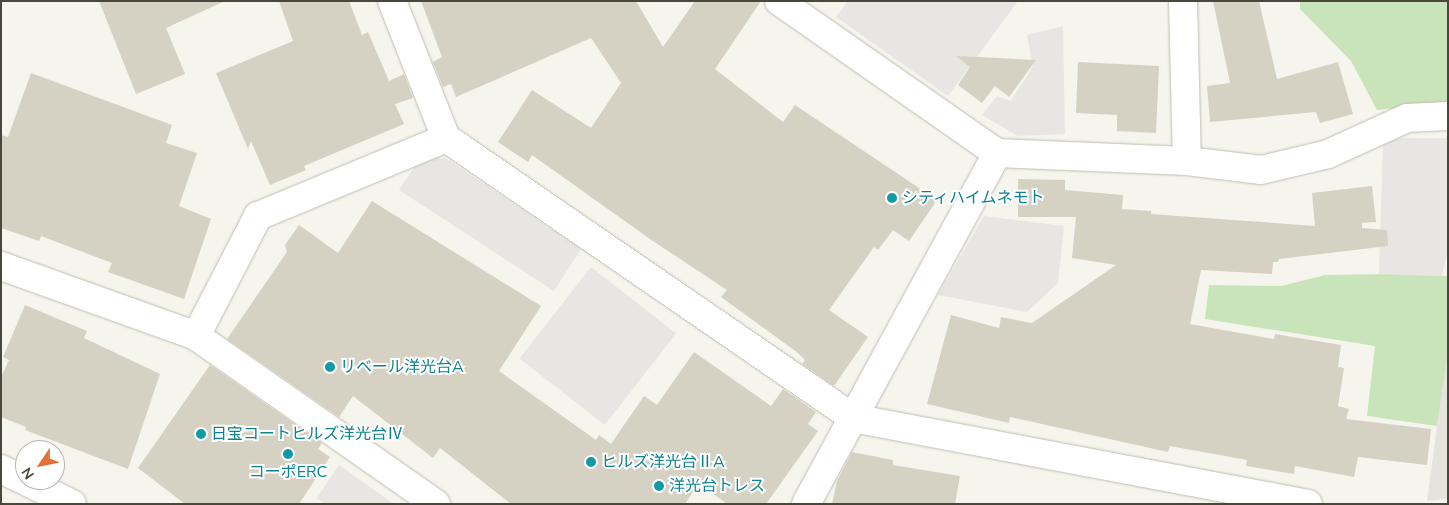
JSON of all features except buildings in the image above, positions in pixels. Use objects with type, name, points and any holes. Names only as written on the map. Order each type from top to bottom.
[{"type":"street","points":[[392,1],[446,138],[853,418],[1308,504]]},
{"type":"street","points":[[779,1],[997,153],[1187,161],[1261,170],[1328,154],[1407,118],[1448,116]]},
{"type":"street","points":[[1183,1],[1187,161]]},
{"type":"street","points":[[196,336],[258,216],[446,138]]},
{"type":"street","points":[[806,504],[997,153]]},
{"type":"street","points":[[1,266],[196,336],[436,504]]},
{"type":"street","points":[[1,470],[72,504]]},
{"type":"shaded area","points":[[848,1],[1018,1],[948,96],[836,17]]},
{"type":"shaded area","points":[[1063,26],[1065,134],[1018,136],[982,115],[997,96],[1011,101],[1033,66],[1027,35]]},
{"type":"shaded area","points":[[1401,138],[1448,138],[1448,251],[1442,276],[1379,274],[1383,144]]},
{"type":"shaded area","points":[[421,157],[447,159],[581,249],[554,291],[399,190]]},
{"type":"shaded area","points":[[984,216],[1064,226],[1058,283],[1027,312],[938,295]]},
{"type":"shaded area","points":[[591,267],[676,333],[605,425],[520,358]]},
{"type":"shaded area","points":[[1448,353],[1448,499],[1427,501],[1437,426]]},
{"type":"shaded area","points":[[339,465],[394,504],[325,504],[317,498]]},
{"type":"green space","points":[[1300,1],[1448,1],[1448,102],[1377,110],[1351,61],[1300,9]]},
{"type":"green space","points":[[1391,274],[1448,276],[1448,353],[1437,426],[1367,416],[1375,346],[1205,319],[1209,285],[1281,286],[1325,275]]},
{"type":"place","name":"シティハイムネモト","points":[[892,198]]},
{"type":"place","name":"リベール洋光台A","points":[[330,367]]},
{"type":"place","name":"日宝コートヒルズ洋光台Ⅳ","points":[[201,434]]},
{"type":"place","name":"コーポERC","points":[[288,454]]},
{"type":"place","name":"ヒルズ洋光台ⅡA","points":[[591,462]]},
{"type":"place","name":"洋光台トレス","points":[[659,486]]}]
